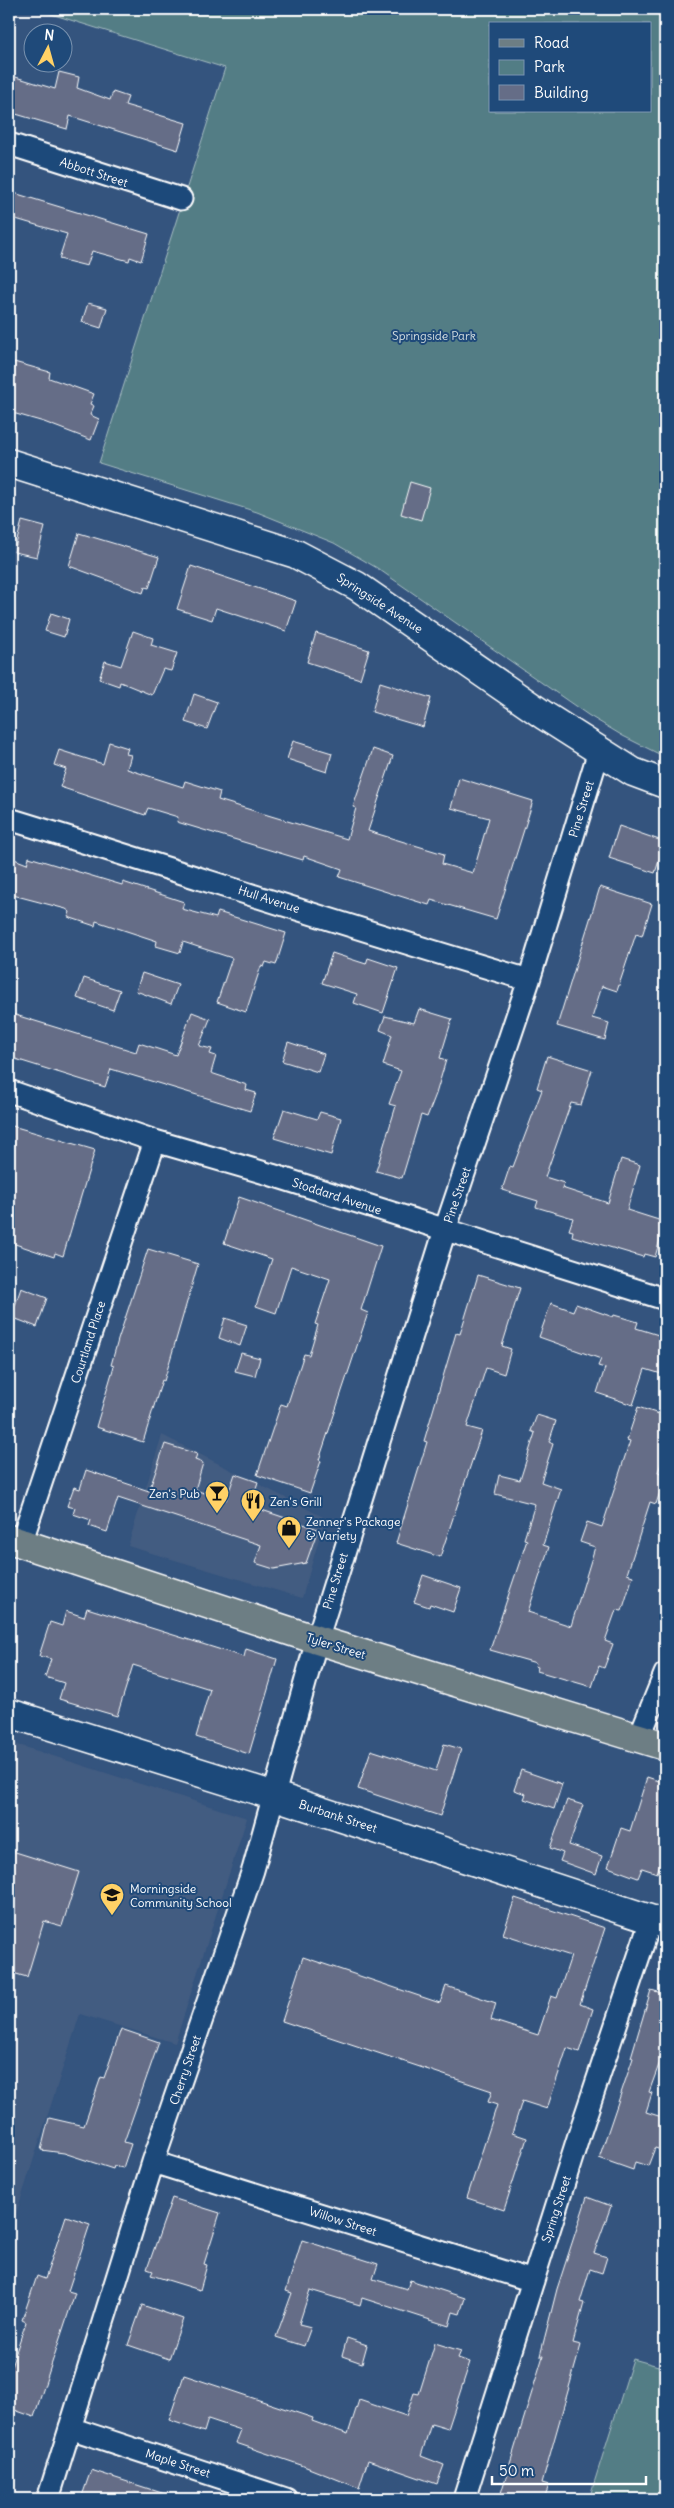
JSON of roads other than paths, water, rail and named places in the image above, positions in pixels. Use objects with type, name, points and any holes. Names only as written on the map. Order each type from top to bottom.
[{"type":"main road","name":"Tyler Street","points":[[15,1541],[316,1640],[665,1746]]},
{"type":"street","name":"Abbott Street","points":[[9,144],[181,199]]},
{"type":"street","name":"Springside Avenue","points":[[9,463],[296,554],[357,586],[545,716],[599,751],[633,772],[665,784]]},
{"type":"street","name":"Pine Street","points":[[316,1640],[445,1230],[529,980],[599,751]]},
{"type":"street","name":"Hull Avenue","points":[[9,819],[412,946],[529,980]]},
{"type":"street","name":"Stoddard Avenue","points":[[9,1091],[155,1140],[665,1299]]},
{"type":"street","name":"Courtland Place","points":[[15,1541],[155,1140]]},
{"type":"street","name":"Cherry Street","points":[[48,2499],[153,2162],[253,1870],[272,1794],[316,1640]]},
{"type":"street","points":[[639,1738],[665,1674]]},
{"type":"street","name":"Burbank Street","points":[[9,1713],[272,1794],[658,1922]]},
{"type":"street","name":"Spring Street","points":[[464,2499],[533,2281],[658,1922]]},
{"type":"street","name":"Willow Street","points":[[153,2162],[533,2281]]},
{"type":"street","name":"Maple Street","points":[[70,2428],[286,2499]]},
{"type":"place","name":"Zen's Pub","points":[[217,1514]]},
{"type":"place","name":"Zen's Grill","points":[[253,1522]]},
{"type":"place","name":"Zenner's Package & Variety","points":[[289,1549]]},
{"type":"place","name":"Morningside Community School","points":[[112,1916]]},
{"type":"park label","name":"Springside Park","points":[[434,335]]}]
